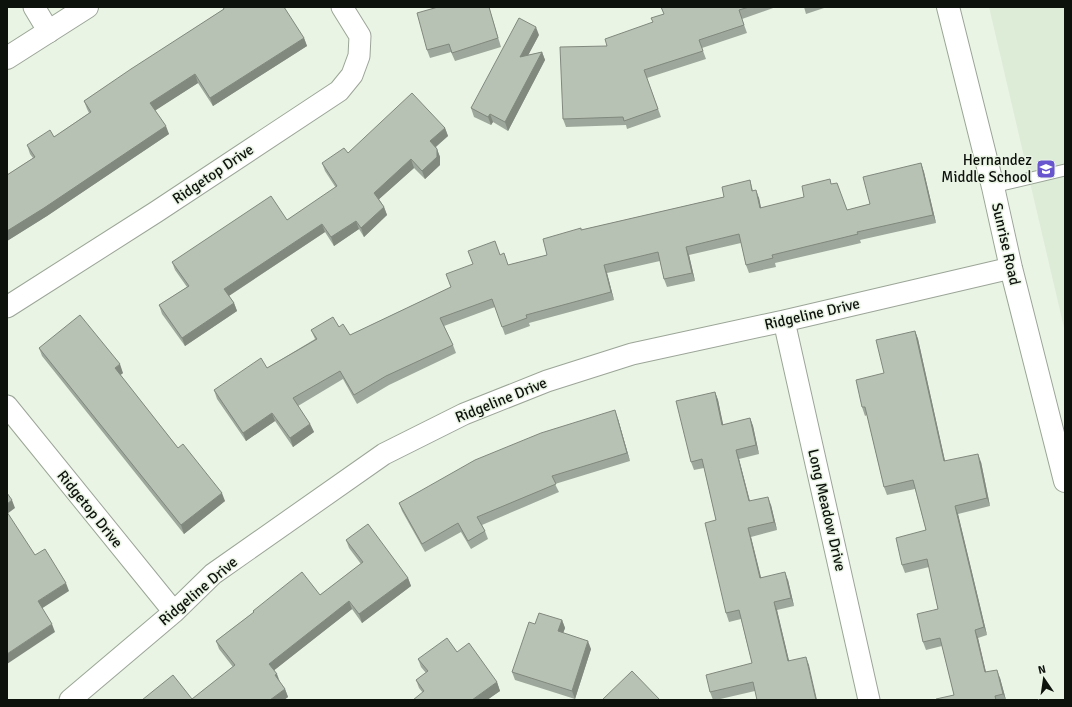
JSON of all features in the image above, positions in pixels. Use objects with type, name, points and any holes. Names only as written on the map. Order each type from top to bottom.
[{"type":"main road","points":[[7,58],[87,7]]},
{"type":"main road","name":"Sunrise Road","points":[[948,7],[1065,481]]},
{"type":"street","points":[[34,7],[49,32]]},
{"type":"street","name":"Ridgetop Drive","points":[[7,307],[156,212],[339,91],[352,75],[359,56],[360,36],[342,7]]},
{"type":"street","name":"Ridgeline Drive","points":[[70,700],[174,612],[213,574],[384,454],[464,414],[547,381],[632,354],[784,321],[1012,268]]},
{"type":"street","name":"Long Meadow Drive","points":[[784,321],[869,700]]},
{"type":"street","name":"Ridgetop Drive","points":[[7,406],[174,612]]},
{"type":"lane","points":[[993,187],[1065,170]]},
{"type":"shaded area","name":"Hernandez Middle School","points":[[989,7],[1065,7],[1065,332]]},
{"type":"building","points":[[223,7],[284,7],[304,38],[210,98],[195,74],[150,103],[166,126],[7,231],[7,175],[35,157],[27,145],[50,130],[54,137],[91,112],[84,101],[224,9]]},
{"type":"building","points":[[438,7],[489,7],[498,38],[452,53],[449,44],[427,50],[417,13]]},
{"type":"building","points":[[661,7],[749,7],[739,10],[744,25],[699,40],[703,51],[644,70],[658,109],[624,121],[623,117],[563,119],[560,47],[607,46],[605,39],[653,22],[651,18],[664,14]]},
{"type":"building","points":[[519,18],[536,27],[520,57],[542,52],[505,122],[490,114],[488,117],[471,108]]},
{"type":"building","points":[[412,93],[445,128],[430,141],[437,149],[437,157],[422,171],[411,159],[374,193],[384,207],[361,228],[356,221],[331,237],[322,224],[224,289],[234,303],[182,338],[159,305],[189,286],[172,262],[271,196],[287,220],[337,186],[322,163],[344,148],[348,153]]},
{"type":"building","points":[[921,163],[933,215],[857,232],[858,234],[772,255],[773,258],[746,265],[739,234],[686,247],[692,273],[664,279],[658,252],[604,265],[611,292],[526,315],[527,318],[502,327],[492,299],[440,318],[453,345],[386,376],[354,395],[340,371],[293,398],[310,424],[290,438],[272,413],[243,433],[214,390],[261,358],[267,368],[317,339],[311,330],[333,317],[339,327],[343,324],[350,335],[451,287],[446,274],[473,264],[468,251],[495,241],[500,255],[504,253],[508,265],[547,255],[543,239],[581,228],[581,230],[724,197],[722,187],[750,180],[752,191],[756,190],[760,208],[804,197],[802,186],[830,179],[831,184],[837,183],[847,210],[870,204],[863,177]]},
{"type":"building","points":[[80,315],[120,364],[115,368],[178,448],[183,444],[222,493],[181,525],[39,348]]},
{"type":"building","points":[[915,331],[944,461],[978,454],[987,498],[955,506],[984,627],[975,630],[985,672],[997,670],[1003,694],[995,696],[996,700],[936,699],[954,695],[940,638],[923,642],[917,614],[938,609],[927,559],[902,565],[896,538],[926,530],[913,480],[884,487],[865,407],[862,407],[856,380],[884,373],[876,340]]},
{"type":"building","points":[[715,392],[722,425],[750,418],[756,445],[736,450],[749,501],[768,497],[774,522],[748,528],[760,578],[785,572],[791,598],[774,602],[788,661],[806,657],[816,700],[757,700],[753,682],[710,692],[706,675],[752,663],[739,610],[726,613],[705,523],[716,520],[702,459],[691,462],[676,401]]},
{"type":"building","points":[[615,410],[627,453],[552,476],[556,484],[477,517],[485,531],[468,541],[458,523],[422,544],[399,503],[475,460],[541,433]]},
{"type":"building","points":[[7,493],[12,500],[7,504]]},
{"type":"building","points":[[7,512],[35,555],[45,549],[66,583],[38,601],[52,624],[7,654]]},
{"type":"building","points":[[368,524],[408,578],[359,614],[349,601],[269,664],[277,674],[275,675],[285,689],[270,700],[142,700],[173,675],[192,699],[235,665],[216,641],[302,572],[320,595],[363,562],[346,540]]},
{"type":"building","points":[[539,613],[562,620],[558,631],[588,641],[572,691],[512,672],[529,622],[535,624]]},
{"type":"building","points":[[447,638],[457,652],[469,643],[497,682],[472,700],[413,700],[424,691],[416,680],[428,671],[418,659]]},
{"type":"building","points":[[632,671],[660,700],[602,700]]},
{"type":"place","name":"Hernandez Middle School","points":[[1046,169]]}]
